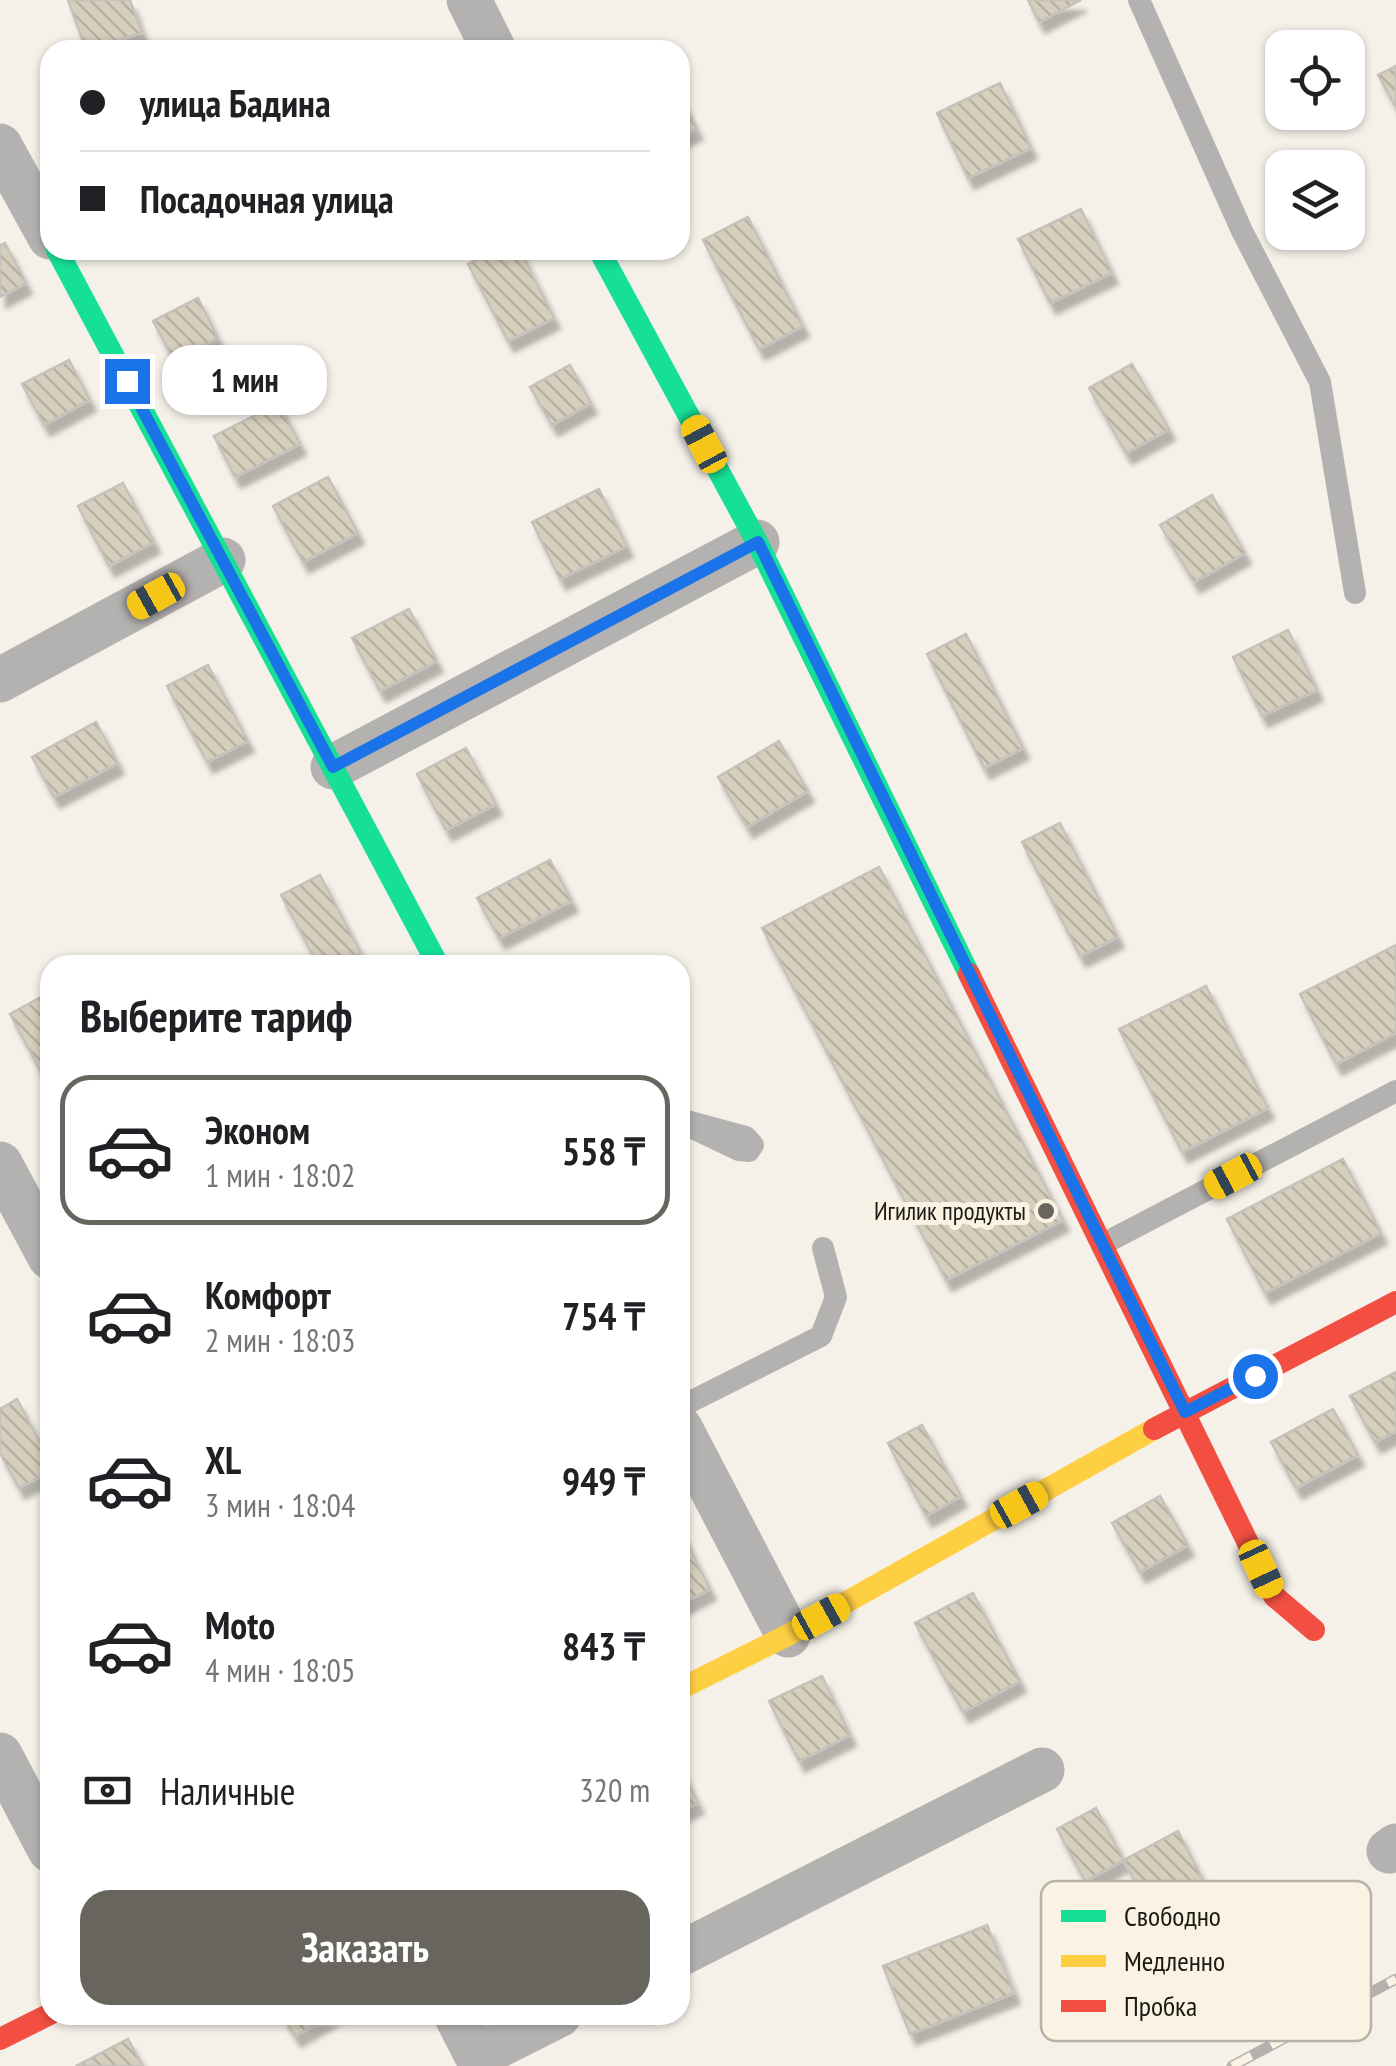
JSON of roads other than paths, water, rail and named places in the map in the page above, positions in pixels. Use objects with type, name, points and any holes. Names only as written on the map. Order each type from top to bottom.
[{"type":"street","points":[[469,0],[489,40]]},
{"type":"street","points":[[0,146],[40,220]]},
{"type":"street","points":[[62,260],[433,955]]},
{"type":"street","points":[[604,260],[758,542],[1274,1596],[1314,1630]]},
{"type":"street","points":[[333,767],[758,542]]},
{"type":"street","points":[[0,680],[222,560]]},
{"type":"street","points":[[0,1164],[37,1201]]},
{"type":"street","points":[[690,1684],[788,1636],[1185,1412],[1396,1302]]},
{"type":"street","points":[[690,1447],[788,1636]]},
{"type":"street","points":[[0,1755],[40,1831]]},
{"type":"street","points":[[690,1949],[1042,1770]]},
{"type":"street","points":[[0,2040],[40,2019]]},
{"type":"street","points":[[461,2025],[477,2056],[538,2025]]},
{"type":"lane","points":[[1139,0],[1242,232],[1320,382],[1355,593]]},
{"type":"lane","points":[[1103,1244],[1396,1091]]},
{"type":"lane","points":[[690,1402],[821,1336],[836,1297],[823,1248]]},
{"type":"railway","points":[[1371,1992],[1396,1979]]},
{"type":"railway","points":[[1232,2066],[1279,2041]]},
{"type":"place","name":"Игилик продукты","points":[[1046,1211]]}]
